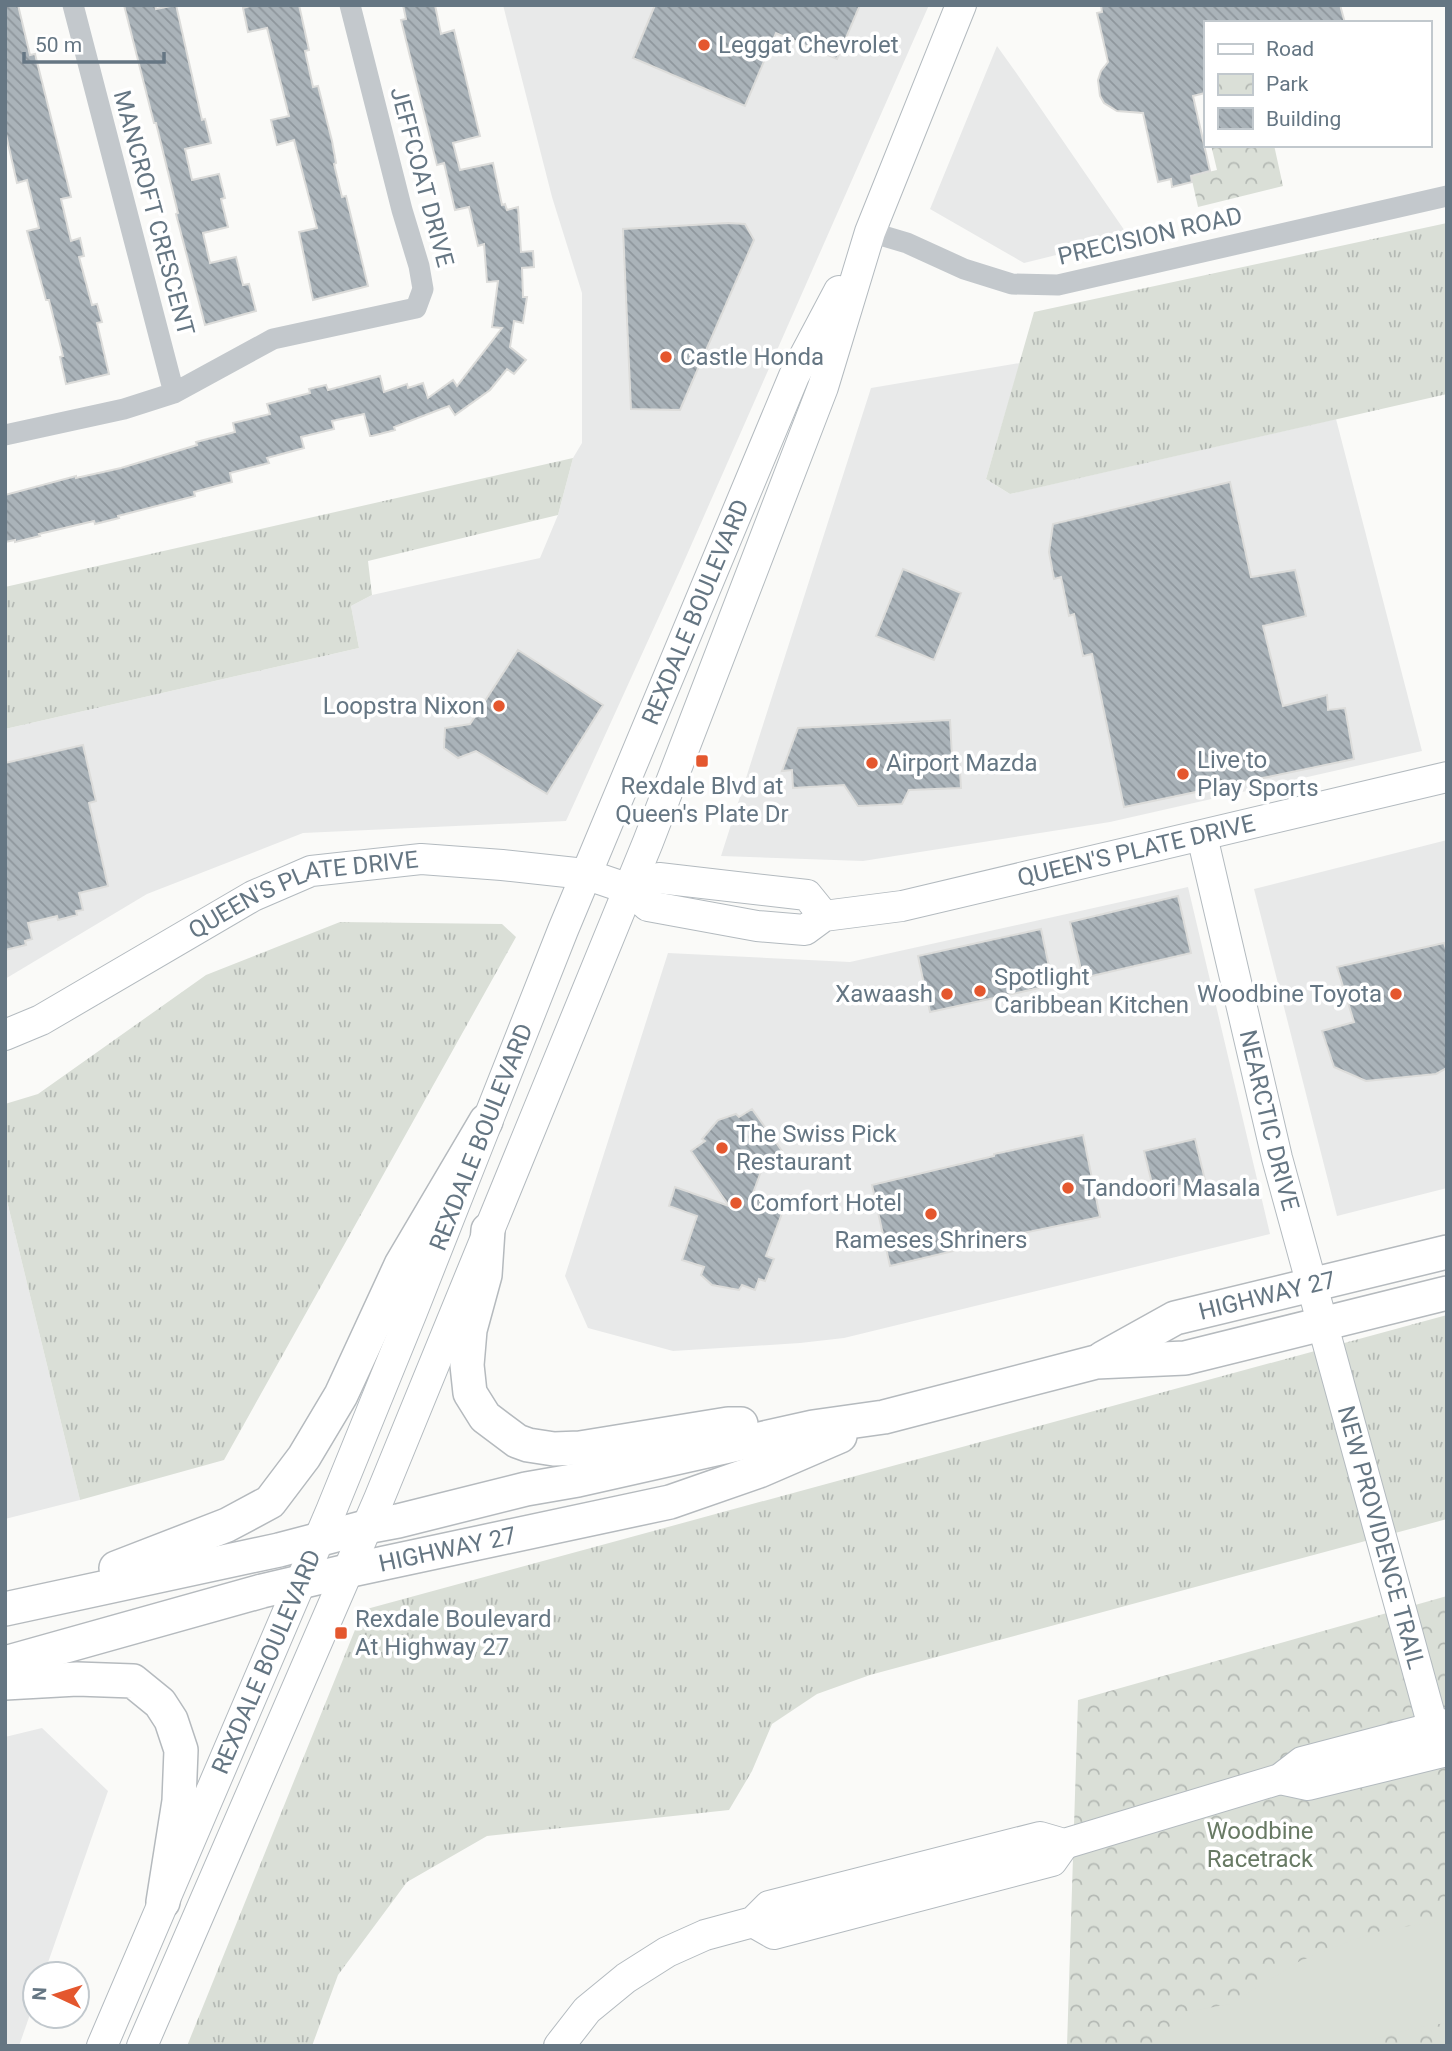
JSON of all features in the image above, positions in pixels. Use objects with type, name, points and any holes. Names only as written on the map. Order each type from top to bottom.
[{"type":"main road","name":"REXDALE BOULEVARD","points":[[142,2046],[366,1527],[629,889],[823,387],[870,232],[961,5]]},
{"type":"main road","name":"REXDALE BOULEVARD","points":[[102,2046],[318,1539],[412,1312],[585,874],[794,376],[870,232]]},
{"type":"main road","name":"QUEEN'S PLATE DRIVE","points":[[5,1035],[41,1020],[253,896],[311,871],[421,859],[585,874],[629,889],[648,906],[757,926],[805,930],[824,915],[902,906],[1447,777]]},
{"type":"main road","name":"NEARCTIC DRIVE","points":[[1202,836],[1277,1158],[1323,1323]]},
{"type":"main road","points":[[12,1607],[227,1525],[270,1502],[304,1457],[341,1395],[401,1265],[486,1121]]},
{"type":"main road","points":[[488,1230],[485,1275],[470,1330],[468,1380],[470,1393],[485,1417],[517,1441],[554,1449],[580,1448],[728,1424],[813,1427]]},
{"type":"main road","name":"HIGHWAY 27","points":[[1096,1362],[1175,1318],[1447,1251]]},
{"type":"main road","name":"HIGHWAY 27","points":[[12,1607],[265,1553],[526,1489],[578,1480],[813,1427],[884,1417],[1096,1362],[1185,1358],[1447,1293]]},
{"type":"main road","name":"NEW PROVIDENCE TRAIL","points":[[1323,1323],[1442,1739]]},
{"type":"main road","name":"HIGHWAY 27","points":[[5,1663],[249,1594],[347,1570],[670,1502],[759,1471],[884,1417]]},
{"type":"main road","points":[[5,1683],[77,1679],[133,1681],[160,1703],[171,1720],[181,1750],[179,1801],[163,1902]]},
{"type":"main road","points":[[559,2046],[587,2010],[626,1979],[657,1959],[705,1935],[753,1922],[774,1934],[872,1909],[1052,1861],[1064,1844],[1280,1779],[1308,1786],[1442,1739]]},
{"type":"street","name":"MANCROFT CRESCENT","points":[[73,5],[174,393]]},
{"type":"street","name":"JEFFCOAT DRIVE","points":[[5,435],[124,409],[174,393],[273,339],[416,308],[424,289],[419,266],[402,210],[350,5]]},
{"type":"street","name":"PRECISION ROAD","points":[[870,232],[907,243],[964,269],[1012,284],[1058,285],[1447,196]]},
{"type":"shaded area","points":[[503,5],[929,5],[682,566],[566,821],[303,833],[147,894],[5,979],[5,729],[359,648],[351,606],[372,595],[540,558],[558,515],[573,458],[582,443],[582,293],[552,197]]},
{"type":"shaded area","points":[[997,46],[1129,237],[1024,263],[930,209]]},
{"type":"shaded area","points":[[1020,363],[986,479],[1010,494],[1336,419],[1422,751],[1110,822],[863,861],[721,856],[871,388]]},
{"type":"shaded area","points":[[1447,840],[1447,1188],[1337,1216],[1254,889]]},
{"type":"shaded area","points":[[1188,887],[1270,1234],[844,1338],[673,1351],[588,1328],[565,1276],[668,953],[850,962]]},
{"type":"shaded area","points":[[5,1193],[80,1500],[5,1519]]},
{"type":"shaded area","points":[[42,1728],[108,1791],[49,1960],[21,1960],[21,2030],[25,2030],[19,2046],[5,2046],[5,1737]]},
{"type":"green space","points":[[1211,147],[1274,147],[1283,186],[1198,207],[1191,176],[1217,170]]},
{"type":"green space","points":[[1447,223],[1447,394],[1010,494],[986,479],[1034,312]]},
{"type":"green space","points":[[573,458],[558,515],[368,561],[372,595],[351,606],[359,648],[5,729],[5,587]]},
{"type":"green space","points":[[340,922],[502,924],[516,937],[224,1460],[80,1500],[5,1193],[5,1104],[38,1094],[206,975]]},
{"type":"green space","points":[[1447,1315],[1447,1519],[870,1675],[817,1694],[772,1724],[752,1771],[729,1810],[487,1836],[407,1882],[338,1975],[312,2046],[187,2046],[363,1610]]},
{"type":"green space","name":"Woodbine Racetrack","points":[[1447,1596],[1447,2046],[1067,2046],[1078,1700]]},
{"type":"green space","points":[[1447,1921],[1447,2023],[1401,2032],[1356,2046],[1153,2046],[1176,2019],[1197,2010],[1230,2004],[1300,1961],[1387,1929]]},
{"type":"building","points":[[5,5],[18,5],[30,55],[35,54],[71,197],[61,199],[71,241],[80,238],[84,256],[79,257],[92,305],[97,304],[102,322],[97,323],[109,374],[66,384],[60,357],[63,356],[49,300],[46,300],[27,231],[39,228],[27,180],[17,183],[5,130]]},
{"type":"building","points":[[124,5],[155,5],[156,9],[176,5],[202,120],[205,119],[211,143],[185,149],[192,180],[219,174],[225,198],[221,199],[228,227],[203,233],[210,263],[236,257],[243,285],[249,284],[256,311],[205,325]]},
{"type":"building","points":[[254,5],[299,5],[309,50],[305,51],[313,87],[318,86],[342,197],[346,196],[368,286],[313,300],[299,232],[317,228],[294,140],[277,145],[271,120],[289,116],[267,28],[248,32],[243,8]]},
{"type":"building","points":[[403,5],[435,5],[441,34],[454,30],[480,136],[453,143],[460,170],[493,163],[502,205],[505,204],[507,210],[518,207],[521,252],[533,251],[534,267],[522,268],[523,297],[527,297],[523,323],[514,321],[510,347],[526,360],[514,374],[507,369],[490,390],[455,415],[449,406],[394,427],[395,430],[372,436],[364,414],[332,421],[334,429],[301,437],[304,448],[267,458],[269,463],[230,473],[232,482],[194,492],[195,496],[95,524],[94,521],[15,542],[5,542],[5,495],[76,476],[121,468],[197,445],[196,442],[235,432],[233,423],[270,414],[267,404],[310,393],[309,389],[326,385],[328,390],[380,376],[384,392],[407,384],[408,388],[423,383],[428,398],[453,380],[457,386],[502,328],[492,327],[498,281],[487,282],[484,244],[478,246],[469,207],[455,210],[444,163],[437,165],[401,20],[406,19]]},
{"type":"building","name":"Leggat Chevrolet","points":[[655,5],[860,5],[837,59],[776,33],[745,106],[633,58]]},
{"type":"building","points":[[1101,5],[1340,5],[1344,21],[1204,21],[1204,93],[1193,96],[1210,171],[1191,176],[1192,182],[1172,187],[1171,179],[1158,182],[1143,113],[1117,111],[1104,103],[1100,96],[1098,80],[1108,62],[1097,13],[1102,12]]},
{"type":"building","name":"Castle Honda","points":[[745,224],[754,240],[680,410],[631,409],[623,229]]},
{"type":"building","points":[[1230,482],[1251,577],[1295,570],[1306,616],[1263,626],[1283,706],[1327,695],[1328,710],[1345,708],[1354,759],[1124,807],[1092,654],[1083,656],[1074,614],[1069,616],[1061,577],[1054,579],[1049,552],[1053,524]]},
{"type":"building","points":[[903,569],[961,593],[934,660],[876,636]]},
{"type":"building","points":[[518,650],[603,705],[547,794],[476,751],[458,758],[444,748],[445,728],[470,724]]},
{"type":"building","name":"Airport Mazda","points":[[950,720],[952,757],[959,757],[961,788],[909,790],[902,804],[858,806],[844,785],[793,788],[792,770],[782,771],[798,728]]},
{"type":"building","points":[[83,745],[96,801],[89,803],[108,886],[79,893],[83,910],[76,911],[77,915],[58,920],[57,916],[28,923],[32,939],[25,941],[26,945],[5,950],[5,763]]},
{"type":"building","points":[[1178,896],[1191,953],[1083,978],[1070,922]]},
{"type":"building","points":[[1041,929],[1053,985],[930,1012],[918,956]]},
{"type":"building","name":"Woodbine Toyota","points":[[1444,943],[1447,952],[1447,1068],[1436,1074],[1366,1081],[1334,1067],[1322,1031],[1354,1022],[1337,967]]},
{"type":"building","name":"Comfort Hotel","points":[[752,1109],[782,1151],[763,1166],[752,1196],[784,1208],[766,1256],[774,1259],[765,1281],[759,1279],[755,1290],[742,1285],[739,1290],[712,1285],[701,1275],[704,1267],[682,1260],[697,1216],[669,1206],[675,1187],[729,1206],[691,1151],[705,1141],[702,1139],[718,1120],[736,1114],[739,1117]]},
{"type":"building","points":[[1083,1135],[1100,1217],[990,1240],[991,1242],[890,1266],[872,1185]]},
{"type":"building","points":[[1195,1139],[1205,1180],[1154,1192],[1144,1151]]},
{"type":"place","name":"Leggat Chevrolet","points":[[704,45]]},
{"type":"place","name":"Castle Honda","points":[[666,357]]},
{"type":"place","name":"Loopstra Nixon","points":[[499,706]]},
{"type":"place","name":"Rexdale Blvd at Queen's Plate Dr","points":[[702,761]]},
{"type":"place","name":"Airport Mazda","points":[[872,763]]},
{"type":"place","name":"Live to Play Sports","points":[[1183,774]]},
{"type":"place","name":"Spotlight Caribbean Kitchen","points":[[980,991]]},
{"type":"place","name":"Xawaash","points":[[947,994]]},
{"type":"place","name":"Woodbine Toyota","points":[[1396,994]]},
{"type":"place","name":"The Swiss Pick Restaurant","points":[[722,1148]]},
{"type":"place","name":"Tandoori Masala","points":[[1068,1188]]},
{"type":"place","name":"Comfort Hotel","points":[[736,1203]]},
{"type":"place","name":"Rameses Shriners","points":[[931,1214]]},
{"type":"place","name":"Rexdale Boulevard At Highway 27","points":[[341,1633]]}]
